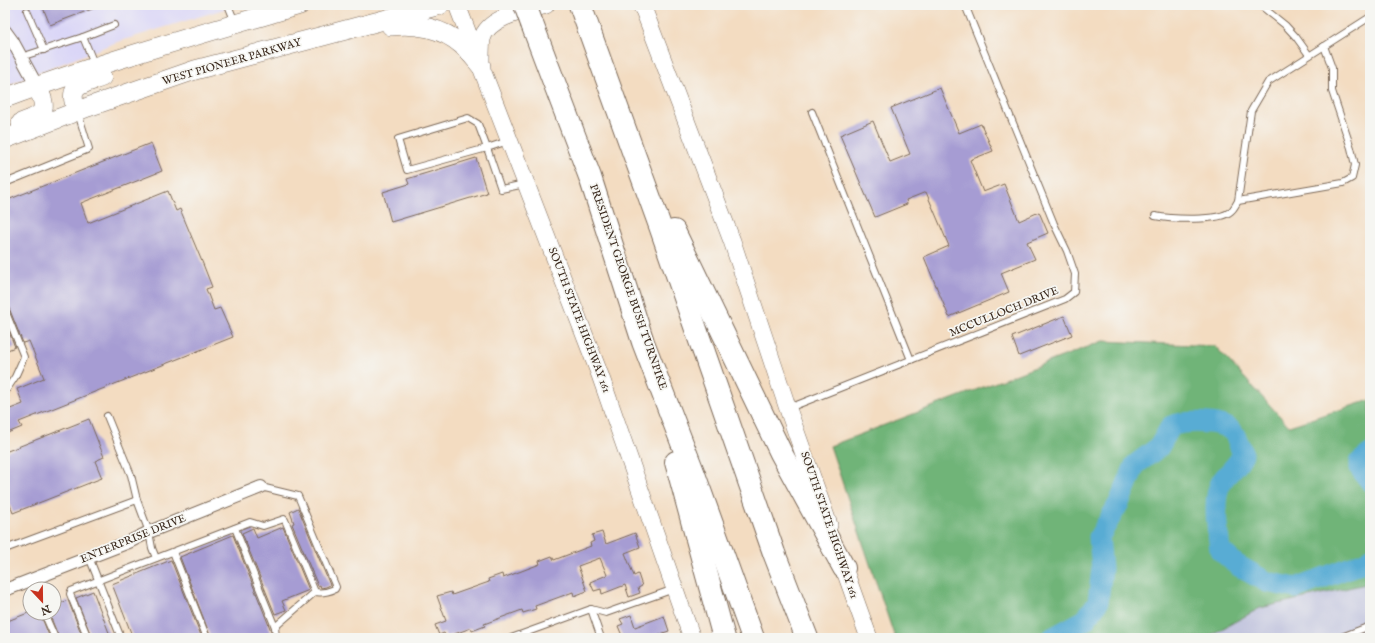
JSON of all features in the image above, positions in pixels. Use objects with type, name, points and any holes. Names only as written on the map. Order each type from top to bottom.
[{"type":"highway","points":[[580,7],[636,159],[774,553],[806,637]]},
{"type":"highway","name":"PRESIDENT GEORGE BUSH TURNPIKE","points":[[529,14],[590,177],[643,342],[694,474],[753,638]]},
{"type":"highway","points":[[636,159],[678,238],[781,453],[844,568]]},
{"type":"highway","points":[[643,342],[724,638]]},
{"type":"main road","points":[[5,98],[37,86],[173,42],[300,5]]},
{"type":"main road","name":"WEST PIONEER PARKWAY","points":[[5,139],[77,111],[195,70],[440,5]]},
{"type":"main road","name":"SOUTH STATE HIGHWAY 161","points":[[457,5],[600,376],[676,588],[692,638]]},
{"type":"main road","points":[[481,66],[482,38],[492,24],[508,15],[546,5]]},
{"type":"main road","name":"SOUTH STATE HIGHWAY 161","points":[[642,5],[732,241],[788,409],[869,638]]},
{"type":"main road","points":[[356,28],[404,24],[431,28],[446,34],[462,45],[481,66]]},
{"type":"main road","points":[[77,111],[73,100],[73,95],[80,85],[138,62],[173,42]]},
{"type":"main road","points":[[5,129],[41,114],[43,100],[37,86]]},
{"type":"street","points":[[5,31],[13,42],[37,86]]},
{"type":"street","name":"ENTERPRISE DRIVE","points":[[5,590],[31,582],[260,487]]},
{"type":"lane","points":[[228,5],[236,24]]},
{"type":"lane","name":"MCCULLOCH DRIVE","points":[[788,409],[1064,299],[1074,292],[1075,274],[965,5]]},
{"type":"lane","points":[[1260,5],[1285,25],[1309,55]]},
{"type":"lane","points":[[27,11],[44,50]]},
{"type":"lane","points":[[1155,216],[1170,219],[1219,217],[1232,211],[1238,201],[1252,111],[1268,82],[1370,18]]},
{"type":"lane","points":[[21,57],[83,37],[114,25]]},
{"type":"lane","points":[[83,37],[95,67]]},
{"type":"lane","points":[[1238,201],[1343,183],[1352,178],[1355,165],[1351,148],[1332,91],[1332,68],[1324,46]]},
{"type":"lane","points":[[5,183],[89,149],[77,111]]},
{"type":"lane","points":[[812,112],[911,360]]},
{"type":"lane","points":[[509,140],[487,148],[407,170],[398,139],[468,118],[478,124],[487,148],[501,189],[526,184]]},
{"type":"lane","points":[[5,310],[24,357],[15,377],[5,392]]},
{"type":"lane","points":[[107,416],[131,475],[137,500],[149,532],[152,548],[156,558]]},
{"type":"lane","points":[[260,487],[298,496],[336,587],[332,591],[320,593],[315,592],[274,627]]},
{"type":"lane","points":[[5,549],[137,500]]},
{"type":"lane","points":[[88,638],[70,592],[250,522],[263,526],[284,519],[285,520],[315,592]]},
{"type":"lane","points":[[235,528],[274,627],[276,638]]},
{"type":"lane","points":[[172,552],[207,638]]},
{"type":"lane","points":[[89,557],[121,638]]},
{"type":"lane","points":[[512,638],[590,609],[606,613],[676,588]]},
{"type":"lane","points":[[590,609],[601,638]]},
{"type":"lane","points":[[48,621],[55,638]]},
{"type":"lane","points":[[1339,638],[1370,626]]},
{"type":"shaded area","points":[[5,5],[237,5],[117,42],[5,86]]},
{"type":"shaded area","points":[[1370,583],[1370,638],[1205,638],[1260,608]]},
{"type":"green space","points":[[1103,341],[1215,346],[1289,426],[1370,400],[1370,583],[1260,608],[1205,638],[895,638],[830,446]]},
{"type":"building","points":[[42,5],[100,5],[100,6],[50,25]]},
{"type":"building","points":[[940,88],[959,133],[981,124],[993,151],[970,160],[983,192],[1004,184],[1019,221],[1039,212],[1048,233],[1027,242],[1035,259],[1001,273],[1009,292],[949,317],[924,257],[949,246],[926,192],[906,200],[907,204],[875,217],[840,135],[873,121],[890,162],[910,154],[891,108]]},
{"type":"building","points":[[151,143],[162,171],[81,203],[88,223],[168,191],[176,211],[180,209],[212,287],[206,289],[214,310],[220,308],[233,337],[19,422],[22,427],[5,434],[5,411],[23,404],[17,389],[44,378],[29,341],[23,343],[9,308],[5,306],[5,201]]},
{"type":"building","points":[[476,158],[487,193],[391,222],[383,192],[409,184],[407,179]]},
{"type":"building","points":[[1064,316],[1072,335],[1019,356],[1012,337]]},
{"type":"building","points":[[5,322],[15,347],[5,351]]},
{"type":"building","points":[[89,419],[104,457],[95,461],[102,478],[13,513],[5,492],[5,452]]},
{"type":"building","points":[[298,508],[330,585],[326,587],[321,588],[320,585],[318,586],[292,524],[294,523],[290,512]]},
{"type":"building","points":[[283,527],[309,590],[282,601],[286,610],[275,614],[242,533],[253,528],[257,538]]},
{"type":"building","points":[[602,532],[606,544],[635,533],[640,547],[625,553],[634,576],[638,574],[642,586],[638,588],[640,593],[629,597],[625,585],[602,594],[601,589],[594,591],[590,582],[607,575],[600,558],[578,566],[587,591],[574,596],[573,592],[535,606],[536,609],[523,613],[522,610],[484,624],[485,626],[472,631],[471,628],[446,637],[444,633],[439,635],[435,625],[446,621],[437,596],[451,592],[452,595],[489,582],[488,579],[502,574],[503,578],[540,564],[539,561],[552,556],[554,560],[591,546],[590,543],[594,541],[592,535]]},
{"type":"building","points":[[233,535],[271,631],[271,638],[211,638],[180,557]]},
{"type":"building","points":[[171,560],[202,638],[133,638],[112,584]]},
{"type":"building","points":[[93,591],[111,638],[92,638],[76,598]]},
{"type":"building","points":[[68,600],[83,638],[59,638],[52,621],[62,621],[62,603]]},
{"type":"building","points":[[22,615],[22,621],[43,621],[50,638],[5,638],[5,622]]},
{"type":"building","points":[[631,615],[635,627],[664,616],[669,631],[654,636],[654,638],[623,638],[618,626],[623,624],[620,619]]},
{"type":"waterway","points":[[1052,638],[1085,620],[1098,602],[1102,568],[1099,537],[1119,503],[1135,465],[1159,447],[1171,426],[1177,424],[1202,422],[1227,427],[1232,431],[1243,454],[1236,465],[1222,481],[1219,488],[1216,505],[1220,550],[1237,565],[1267,582],[1296,588],[1367,561],[1370,558]]},
{"type":"waterway","points":[[1370,454],[1360,462],[1360,468],[1370,481]]}]
